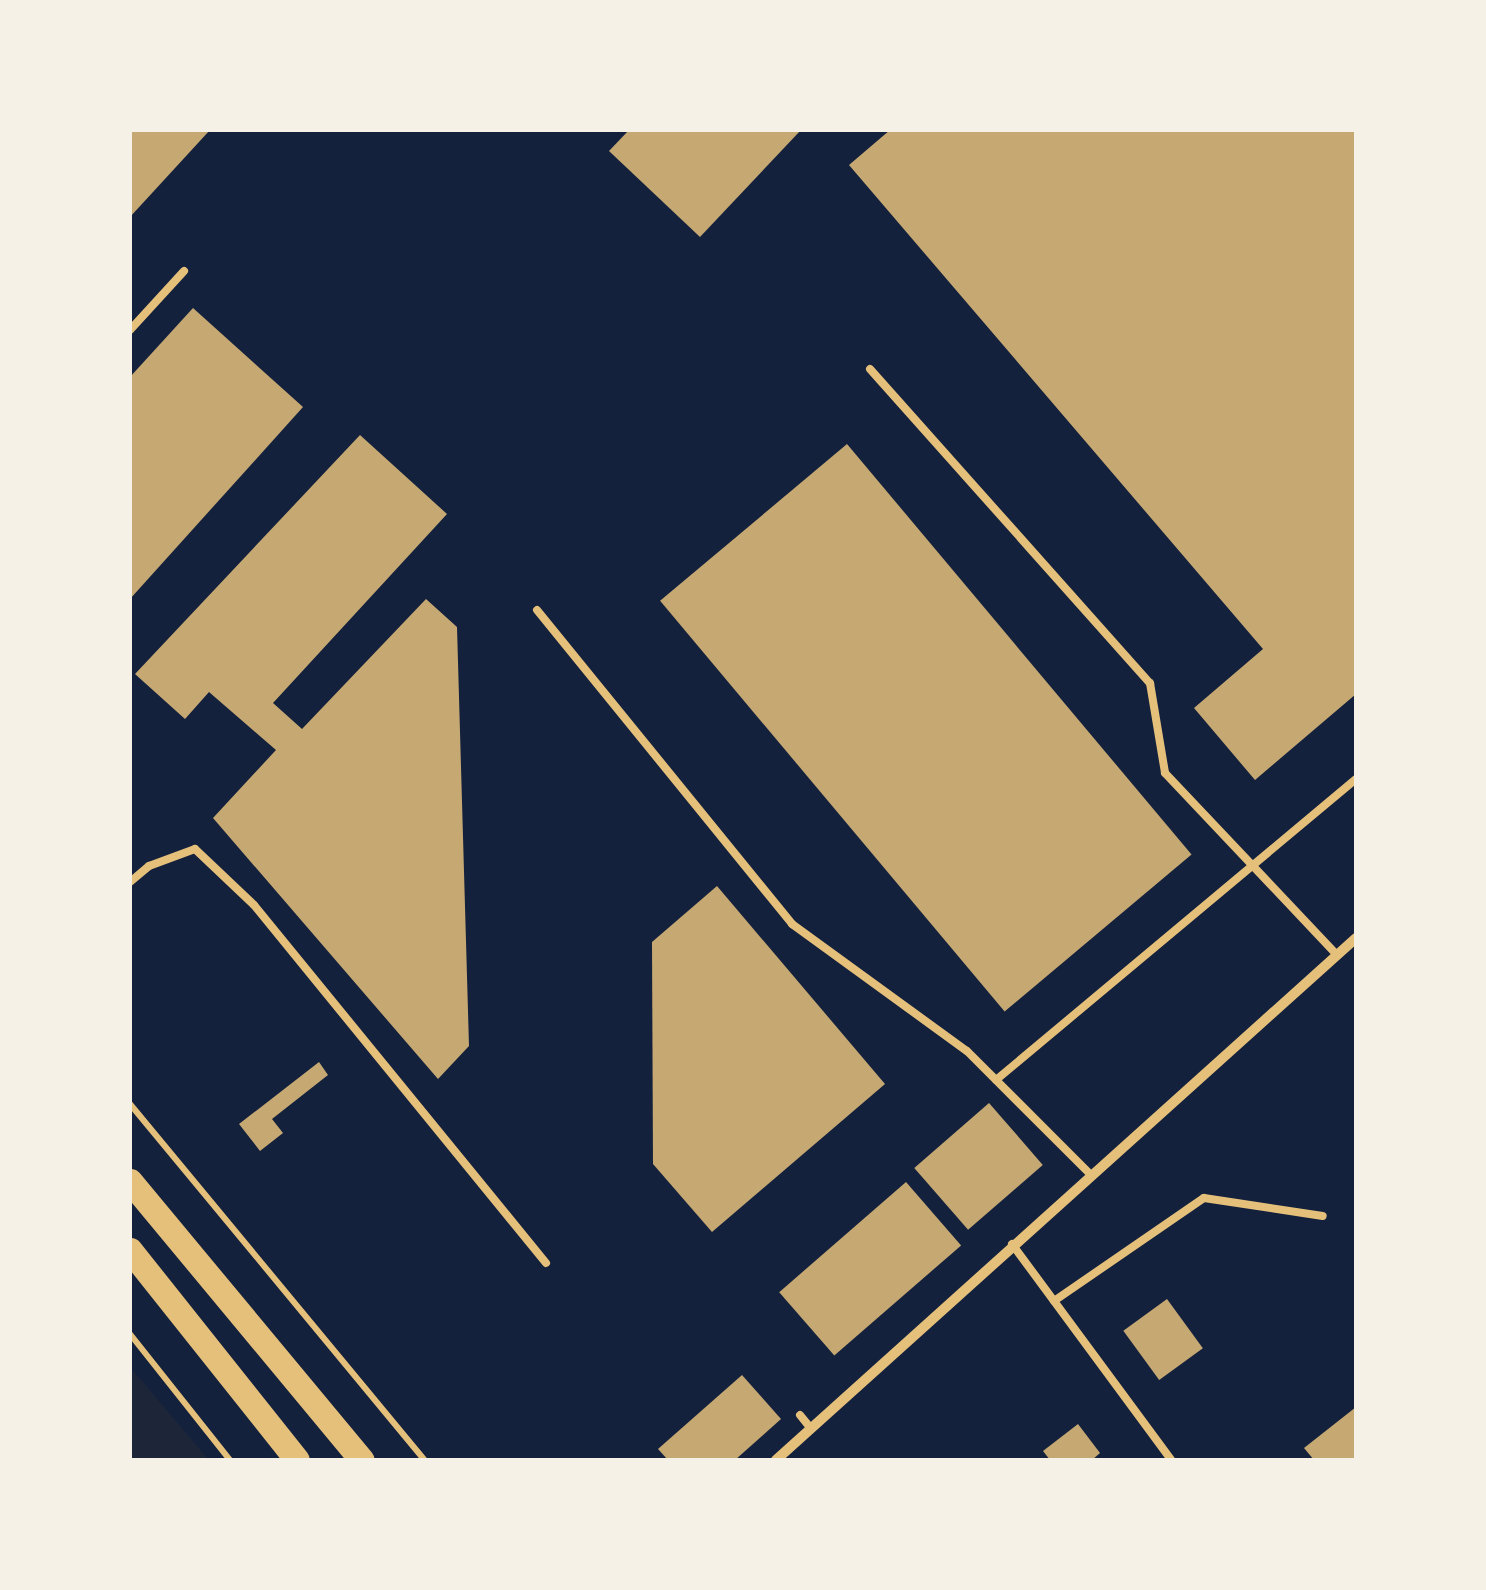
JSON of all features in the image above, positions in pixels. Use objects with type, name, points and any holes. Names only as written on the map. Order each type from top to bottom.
[{"type":"main road","points":[[130,1181],[362,1460]]},
{"type":"main road","points":[[130,1250],[296,1460]]},
{"type":"street","points":[[776,1460],[809,1426],[1356,938]]},
{"type":"lane","points":[[130,330],[184,271]]},
{"type":"lane","points":[[870,369],[1150,683],[1165,773],[1337,955]]},
{"type":"lane","points":[[537,610],[792,924],[967,1051],[1090,1174]]},
{"type":"lane","points":[[996,1080],[1356,779]]},
{"type":"lane","points":[[130,882],[149,866],[195,849],[254,905],[546,1263]]},
{"type":"lane","points":[[1054,1301],[1204,1198],[1323,1216]]},
{"type":"lane","points":[[1012,1244],[1171,1460]]},
{"type":"lane","points":[[800,1415],[809,1426]]},
{"type":"path","points":[[130,1104],[424,1460]]},
{"type":"path","points":[[130,1334],[230,1460]]},
{"type":"shaded area","points":[[130,1367],[209,1460],[130,1460]]},
{"type":"building","points":[[130,130],[210,130],[130,217]]},
{"type":"building","points":[[629,130],[801,130],[700,237],[609,151]]},
{"type":"building","points":[[890,130],[1356,130],[1356,694],[1255,780],[1194,708],[1263,649],[849,165]]},
{"type":"building","points":[[193,308],[303,407],[130,599],[130,377]]},
{"type":"building","points":[[360,435],[447,514],[273,703],[302,729],[426,599],[457,627],[469,1046],[438,1079],[213,818],[276,750],[209,692],[185,719],[135,674]]},
{"type":"building","points":[[847,444],[1192,855],[1005,1011],[660,601]]},
{"type":"building","points":[[717,886],[885,1084],[712,1232],[653,1164],[652,942]]},
{"type":"building","points":[[319,1062],[328,1075],[272,1119],[283,1133],[260,1151],[239,1124]]},
{"type":"building","points":[[989,1103],[1043,1165],[968,1230],[914,1168]]},
{"type":"building","points":[[906,1182],[961,1245],[834,1356],[779,1292]]},
{"type":"building","points":[[1167,1299],[1203,1348],[1159,1380],[1123,1331]]},
{"type":"building","points":[[742,1375],[781,1419],[735,1460],[668,1460],[658,1449]]},
{"type":"building","points":[[1356,1407],[1356,1460],[1314,1460],[1304,1448]]},
{"type":"building","points":[[1078,1424],[1100,1453],[1092,1460],[1050,1460],[1043,1451]]}]
